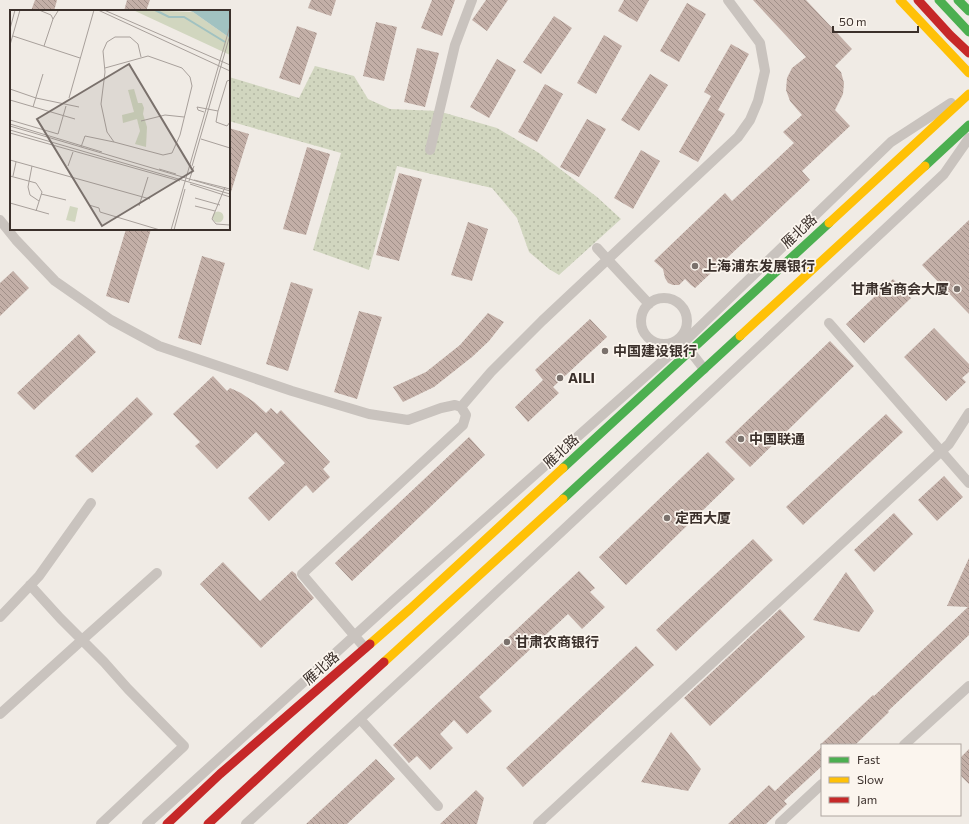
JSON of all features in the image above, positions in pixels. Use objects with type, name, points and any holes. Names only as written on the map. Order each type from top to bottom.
[{"type":"main road","points":[[900,0],[969,73]]},
{"type":"main road","points":[[918,0],[969,53]]},
{"type":"main road","points":[[939,0],[969,32]]},
{"type":"main road","points":[[958,0],[969,11]]},
{"type":"main road","name":"雁北路","points":[[167,824],[220,774],[410,609],[969,92]]},
{"type":"main road","points":[[208,824],[969,125]]},
{"type":"street","points":[[430,150],[455,45],[472,0]]},
{"type":"street","points":[[461,407],[491,372],[531,332],[738,137],[750,120],[758,101],[765,71],[760,43],[728,0]]},
{"type":"street","points":[[147,824],[681,340],[891,142],[969,92]]},
{"type":"street","points":[[246,824],[471,617],[944,174],[969,138]]},
{"type":"street","points":[[0,220],[16,240],[55,281],[111,320],[159,346],[292,391],[369,414],[408,420],[441,408],[455,405],[461,407],[466,415],[463,425],[302,574],[365,648]]},
{"type":"street","points":[[597,248],[649,304]]},
{"type":"street","points":[[666,298],[674,300],[681,306],[686,313],[687,322],[681,340],[663,344],[654,342],[647,336],[643,329],[641,320],[644,311],[649,304],[657,299],[666,298]]},
{"type":"street","points":[[829,323],[969,483]]},
{"type":"street","points":[[681,340],[704,369]]},
{"type":"street","points":[[538,824],[949,444],[969,413]]},
{"type":"street","points":[[0,617],[39,576],[91,503]]},
{"type":"street","points":[[0,714],[157,574]]},
{"type":"street","points":[[30,585],[60,618],[104,662],[128,690],[184,746],[101,824]]},
{"type":"street","points":[[905,744],[969,686]]},
{"type":"street","points":[[360,719],[438,806]]},
{"type":"street","points":[[780,823],[821,785]]},
{"type":"green space","points":[[315,66],[354,76],[368,99],[390,109],[438,111],[497,128],[539,153],[597,197],[621,219],[559,275],[549,269],[529,252],[517,218],[492,188],[397,166],[369,270],[313,250],[341,153],[230,121],[230,77],[299,98]]},
{"type":"building","points":[[35,0],[57,0],[54,10],[31,10]]},
{"type":"building","points":[[127,0],[150,0],[146,10],[124,10]]},
{"type":"building","points":[[311,0],[336,0],[331,16],[308,8]]},
{"type":"building","points":[[432,0],[455,0],[442,36],[421,28]]},
{"type":"building","points":[[486,0],[508,0],[487,31],[472,20]]},
{"type":"building","points":[[624,0],[649,0],[637,22],[618,11]]},
{"type":"building","points":[[753,0],[806,0],[852,49],[835,66],[841,72],[844,83],[843,94],[835,110],[850,126],[802,171],[810,180],[695,288],[685,279],[679,285],[673,285],[668,283],[663,269],[654,261],[725,193],[732,201],[794,143],[783,132],[802,115],[790,101],[786,90],[787,78],[792,68],[806,57]]},
{"type":"building","points":[[687,3],[706,14],[679,62],[660,51]]},
{"type":"building","points":[[554,16],[572,28],[541,74],[523,62]]},
{"type":"building","points":[[376,22],[397,27],[384,81],[363,76]]},
{"type":"building","points":[[297,26],[317,33],[300,85],[279,78]]},
{"type":"building","points":[[604,35],[622,46],[596,94],[577,83]]},
{"type":"building","points":[[731,44],[749,54],[718,110],[725,114],[698,162],[679,152],[711,96],[704,92]]},
{"type":"building","points":[[417,48],[439,53],[425,107],[404,102]]},
{"type":"building","points":[[497,59],[516,70],[489,118],[470,107]]},
{"type":"building","points":[[650,74],[668,85],[639,131],[621,120]]},
{"type":"building","points":[[545,84],[563,94],[537,142],[518,132]]},
{"type":"building","points":[[587,119],[606,129],[579,177],[560,167]]},
{"type":"building","points":[[230,128],[249,134],[230,192]]},
{"type":"building","points":[[307,147],[330,154],[306,235],[283,229]]},
{"type":"building","points":[[641,150],[660,161],[633,209],[614,198]]},
{"type":"building","points":[[399,173],[422,179],[399,261],[376,255]]},
{"type":"building","name":"甘肃省商会大厦","points":[[969,220],[969,314],[922,265]]},
{"type":"building","points":[[468,222],[488,229],[472,281],[451,275]]},
{"type":"building","points":[[126,230],[151,230],[129,303],[106,296]]},
{"type":"building","points":[[202,256],[225,263],[201,345],[178,338]]},
{"type":"building","points":[[13,271],[29,288],[0,316],[0,283]]},
{"type":"building","points":[[893,279],[911,298],[864,343],[846,324]]},
{"type":"building","points":[[291,282],[313,289],[288,371],[266,364]]},
{"type":"building","points":[[359,311],[382,317],[357,399],[334,392]]},
{"type":"building","points":[[488,313],[504,322],[489,341],[472,357],[434,387],[403,402],[393,387],[426,372],[460,345]]},
{"type":"building","points":[[590,319],[607,337],[553,387],[559,393],[528,422],[515,407],[543,380],[535,370]]},
{"type":"building","points":[[934,328],[969,364],[969,372],[962,378],[966,382],[946,401],[904,357]]},
{"type":"building","points":[[79,334],[96,352],[34,410],[17,393]]},
{"type":"building","points":[[830,341],[854,366],[750,467],[725,442]]},
{"type":"building","points":[[213,376],[227,391],[230,388],[241,393],[266,413],[271,408],[277,414],[281,410],[330,462],[323,469],[330,477],[313,493],[306,485],[269,521],[248,498],[285,463],[256,432],[217,469],[195,446],[200,442],[173,414]]},
{"type":"building","points":[[137,397],[153,414],[92,473],[75,456]]},
{"type":"building","points":[[886,414],[903,432],[803,525],[786,507]]},
{"type":"building","points":[[469,437],[485,455],[352,581],[335,563]]},
{"type":"building","name":"定西大厦","points":[[708,452],[735,479],[626,585],[599,557]]},
{"type":"building","points":[[944,476],[963,497],[937,521],[918,500]]},
{"type":"building","points":[[894,513],[913,534],[874,572],[854,550]]},
{"type":"building","points":[[753,539],[773,560],[676,651],[656,630]]},
{"type":"building","points":[[969,558],[969,635],[888,711],[889,712],[856,744],[821,744],[968,607],[947,606]]},
{"type":"building","points":[[223,562],[260,601],[292,571],[296,574],[297,578],[314,598],[261,648],[200,584]]},
{"type":"building","points":[[579,571],[595,588],[590,592],[605,607],[582,629],[568,614],[479,697],[492,711],[467,734],[454,720],[440,734],[453,748],[430,770],[417,756],[409,763],[393,745]]},
{"type":"building","points":[[846,572],[874,611],[859,632],[813,620]]},
{"type":"building","points":[[780,609],[805,637],[710,726],[684,698]]},
{"type":"building","points":[[636,646],[654,665],[523,787],[506,768]]},
{"type":"building","points":[[671,732],[701,769],[688,791],[641,782]]},
{"type":"building","points":[[821,748],[821,767],[784,801],[787,804],[766,824],[728,824],[769,785],[775,791]]},
{"type":"building","points":[[969,749],[969,784],[961,776],[961,757]]},
{"type":"building","points":[[376,759],[395,779],[347,824],[306,824]]},
{"type":"building","points":[[476,790],[484,798],[477,824],[440,824]]},
{"type":"traffic: fast","points":[[939,0],[969,32]]},
{"type":"traffic: fast","points":[[958,0],[969,11]]},
{"type":"traffic: fast","points":[[925,166],[969,125]]},
{"type":"traffic: fast","points":[[563,468],[829,223]]},
{"type":"traffic: fast","points":[[563,499],[740,336]]},
{"type":"traffic: slow","points":[[900,0],[969,73]]},
{"type":"traffic: slow","points":[[829,223],[969,94]]},
{"type":"traffic: slow","points":[[740,336],[925,166]]},
{"type":"traffic: slow","points":[[370,644],[563,468]]},
{"type":"traffic: slow","points":[[384,662],[563,499]]},
{"type":"traffic: jam","points":[[918,0],[950,35],[969,53]]},
{"type":"traffic: jam","points":[[167,824],[220,774],[370,644]]},
{"type":"traffic: jam","points":[[208,824],[384,662]]},
{"type":"place","name":"上海浦东发展银行","points":[[695,266]]},
{"type":"place","name":"甘肃省商会大厦","points":[[957,289]]},
{"type":"place","name":"中国建设银行","points":[[605,351]]},
{"type":"place","name":"AILI","points":[[560,378]]},
{"type":"place","name":"中国联通","points":[[741,439]]},
{"type":"place","name":"定西大厦","points":[[667,518]]},
{"type":"place","name":"甘肃农商银行","points":[[507,642]]}]
